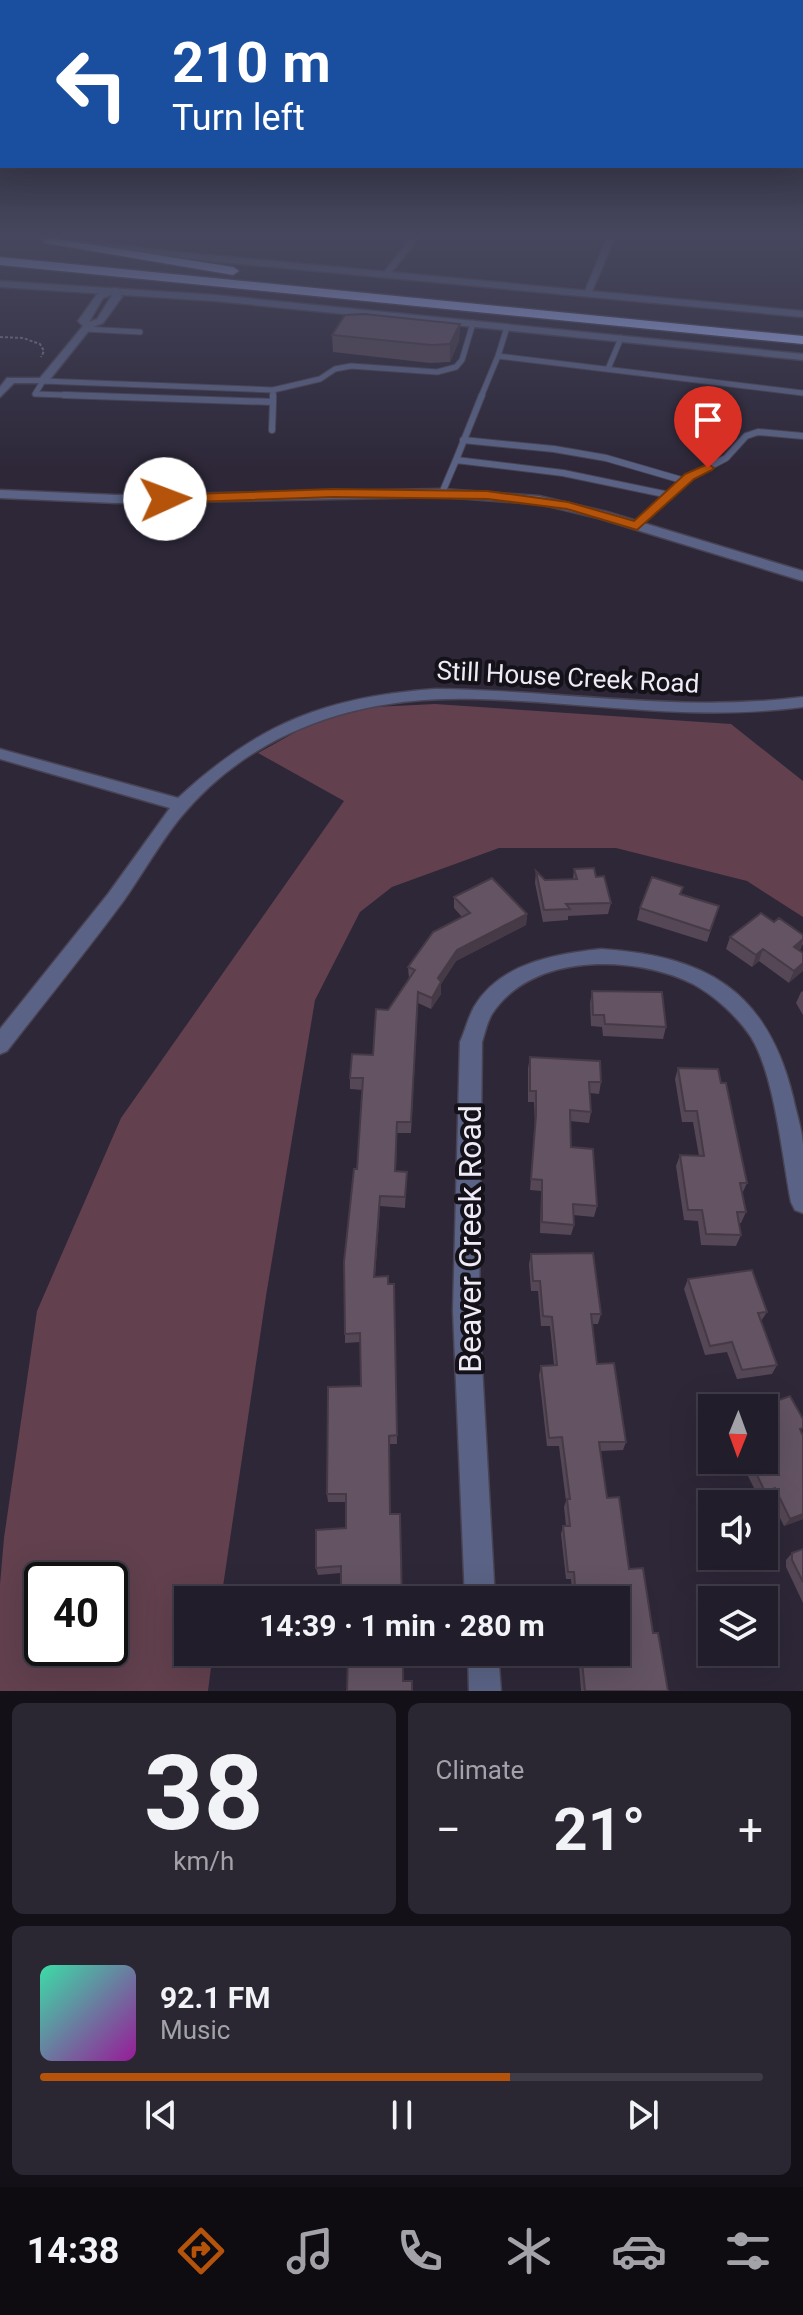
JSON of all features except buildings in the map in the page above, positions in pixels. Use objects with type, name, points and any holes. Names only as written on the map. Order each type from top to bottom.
[{"type":"highway","points":[[531,314],[803,340]]},
{"type":"highway","points":[[638,314],[803,330]]},
{"type":"street","points":[[0,394],[5,379],[43,381],[86,327],[83,321],[88,314]]},
{"type":"street","points":[[374,314],[803,357]]},
{"type":"street","points":[[0,494],[116,499],[442,493],[539,500],[803,576]]},
{"type":"street","name":"Still House Creek Road","points":[[0,1045],[130,878],[181,805],[265,736],[306,716],[392,697],[477,694],[711,711],[766,709],[803,702]]},
{"type":"street","points":[[0,754],[181,805]]},
{"type":"street","name":"Beaver Creek Road","points":[[479,1586],[466,1311],[471,1042],[484,1009],[516,977],[540,965],[595,959],[631,960],[668,967],[697,977],[730,998],[760,1034],[776,1078],[803,1202]]},
{"type":"street","points":[[484,1666],[485,1691]]},
{"type":"lane","points":[[273,402],[35,394],[43,381],[273,390],[320,379],[335,369],[351,366],[437,372],[456,367],[462,360],[473,323]]},
{"type":"lane","points":[[86,327],[140,332]]},
{"type":"lane","points":[[442,493],[507,327]]},
{"type":"lane","points":[[608,369],[621,338]]},
{"type":"lane","points":[[498,356],[803,393]]},
{"type":"lane","points":[[272,430],[273,390]]},
{"type":"lane","points":[[637,526],[685,481],[726,458],[746,436],[758,432],[803,436]]},
{"type":"lane","points":[[463,440],[554,449],[606,458],[685,481]]},
{"type":"lane","points":[[456,460],[536,467],[597,477],[669,495]]},
{"type":"path","points":[[0,337],[23,338],[43,347],[44,351],[26,381]]},
{"type":"shaded area","points":[[435,704],[731,724],[803,781],[803,917],[747,881],[616,848],[499,848],[392,887],[360,912],[315,1000],[266,1296],[223,1586],[174,1586],[174,1666],[211,1666],[208,1691],[0,1691],[0,1584],[4,1538],[37,1311],[121,1118],[344,801],[258,753],[312,723],[374,707]]},
{"type":"route","points":[[165,499],[333,493],[487,495],[539,500],[637,526],[690,477],[708,468]]}]
